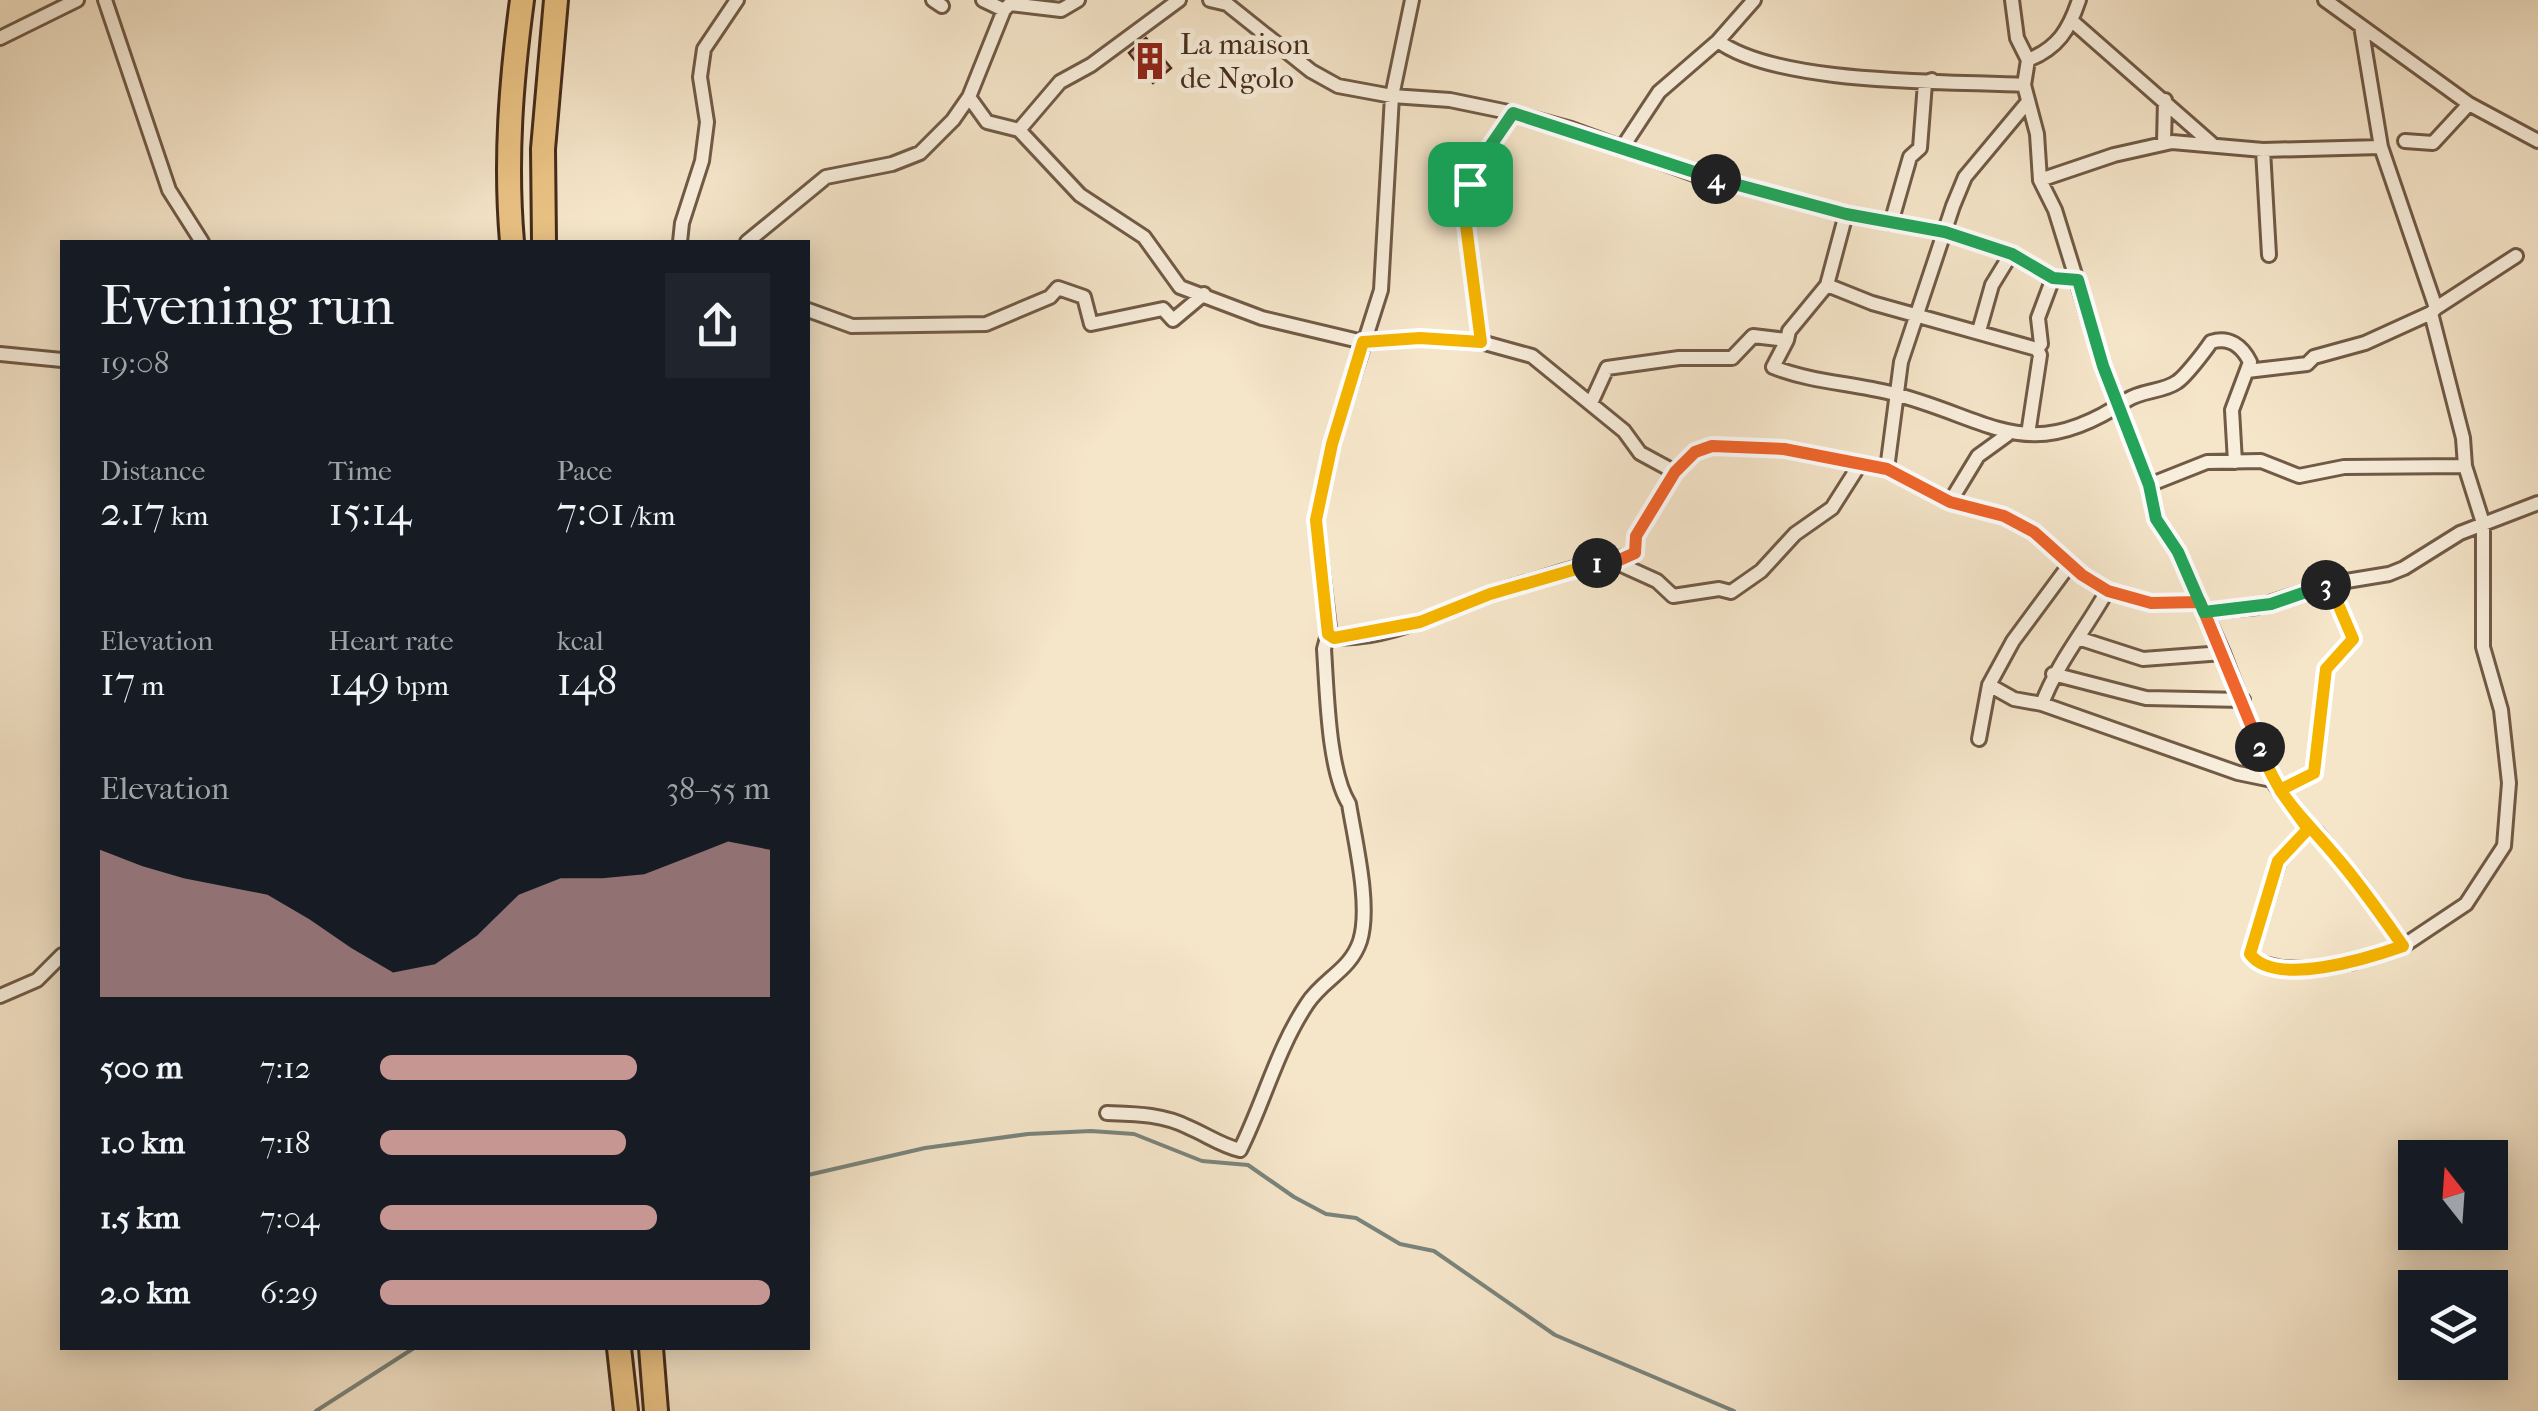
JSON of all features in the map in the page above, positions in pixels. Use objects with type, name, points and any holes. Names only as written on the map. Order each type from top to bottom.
[{"type":"highway","points":[[512,240],[506,168],[510,94],[522,0]]},
{"type":"highway","points":[[544,240],[544,131],[556,0]]},
{"type":"highway","points":[[620,1350],[626,1411]]},
{"type":"highway","points":[[651,1350],[656,1411]]},
{"type":"street","points":[[0,38],[77,0]]},
{"type":"street","points":[[104,0],[169,190],[201,240]]},
{"type":"street","points":[[680,240],[702,161],[707,122],[700,77],[704,49],[736,0]]},
{"type":"street","points":[[983,0],[1004,10]]},
{"type":"street","points":[[749,240],[826,177],[892,164],[920,153],[953,120],[968,97],[1010,4],[1062,5],[1078,0]]},
{"type":"street","points":[[1019,130],[1060,82],[1091,65],[1179,0]]},
{"type":"street","points":[[1210,0],[1227,2],[1311,70],[1338,86],[1392,96],[1450,100],[1513,113],[1694,174],[1846,214],[1945,232],[2012,254],[2053,278],[2078,280]]},
{"type":"street","points":[[1108,1113],[1154,1115],[1187,1126],[1216,1144],[1240,1150],[1282,1048],[1309,1000],[1347,967],[1360,942],[1365,917],[1349,804],[1341,791],[1333,749],[1324,648],[1328,634],[1316,520],[1332,444],[1381,290],[1392,96],[1412,0]]},
{"type":"street","points":[[1622,148],[1660,92],[1718,40],[1754,0]]},
{"type":"street","points":[[2012,0],[2018,38],[2028,60],[2024,85],[2036,134],[2040,180],[2078,280],[2118,408],[2126,419],[2149,485],[2156,519],[2178,552],[2276,785],[2308,829],[2317,833],[2357,881],[2403,946]]},
{"type":"street","points":[[2028,60],[2053,48],[2072,20],[2079,0]]},
{"type":"street","points":[[2325,0],[2469,104],[2538,141]]},
{"type":"street","points":[[2072,20],[2211,143]]},
{"type":"street","points":[[2308,829],[2278,861],[2251,948],[2252,958],[2281,968],[2310,969],[2354,962],[2403,946],[2466,904],[2504,846],[2509,783],[2500,710],[2483,647],[2483,523],[2465,466],[2463,438],[2433,310],[2382,147],[2361,26]]},
{"type":"street","points":[[1718,40],[1748,60],[1768,64],[2024,85]]},
{"type":"street","points":[[1891,223],[1910,157],[1920,148],[1925,84],[1932,80]]},
{"type":"street","points":[[968,97],[987,122],[1019,130],[1080,196],[1144,236],[1180,287],[1262,318],[1363,342],[1420,338],[1481,342],[1532,356],[1624,431],[1640,453],[1675,472]]},
{"type":"street","points":[[2164,142],[2166,100]]},
{"type":"street","points":[[1887,469],[1895,394],[1915,315],[1965,178],[2026,104]]},
{"type":"street","points":[[2405,142],[2433,143],[2469,104]]},
{"type":"street","points":[[1481,342],[1462,194],[1513,113]]},
{"type":"street","points":[[2040,180],[2164,142],[2262,150],[2382,147]]},
{"type":"street","points":[[2262,150],[2269,255]]},
{"type":"street","points":[[1846,214],[1827,285],[1789,331],[1773,367],[1805,380],[1895,394],[2007,435],[2028,434],[2065,431],[2118,408],[2145,391],[2178,382],[2214,340],[2226,340],[2244,350],[2250,362],[2232,410],[2236,462]]},
{"type":"street","points":[[1978,331],[1992,284],[2012,254]]},
{"type":"street","points":[[2247,371],[2306,364],[2314,357],[2366,343],[2433,310],[2516,256]]},
{"type":"street","points":[[2037,349],[2041,344],[2038,318],[2053,278]]},
{"type":"street","points":[[1827,285],[1915,315],[2037,349],[2040,355],[2028,434]]},
{"type":"street","points":[[810,311],[852,326],[986,324],[1050,297],[1058,288],[1084,298],[1091,324],[1163,310],[1173,320],[1204,294]]},
{"type":"street","points":[[1586,400],[1607,368],[1679,358],[1718,361],[1738,356],[1753,336],[1788,340]]},
{"type":"street","points":[[0,354],[60,360]]},
{"type":"street","points":[[1950,502],[1978,456],[2007,435]]},
{"type":"street","points":[[1328,634],[1334,638],[1420,622],[1490,594],[1594,563],[1615,562],[1635,553],[1636,536],[1675,472],[1695,452],[1712,446],[1784,449],[1887,469],[1950,502],[2020,524],[2108,591],[2151,603],[2202,607],[2271,604],[2339,582],[2404,568],[2483,523],[2538,503]]},
{"type":"street","points":[[2149,485],[2199,464],[2271,462],[2299,476],[2344,467],[2465,466]]},
{"type":"street","points":[[1615,562],[1657,581],[1673,596],[1719,589],[1732,592],[1762,570],[1795,534],[1832,508],[1860,464]]},
{"type":"street","points":[[1980,739],[1989,685],[2013,641],[2070,564]]},
{"type":"street","points":[[1989,685],[2014,699],[2042,704],[2276,785],[2314,773],[2326,669],[2353,639],[2332,590],[2332,585],[2339,582]]},
{"type":"street","points":[[2042,704],[2053,674],[2080,639],[2108,591]]},
{"type":"street","points":[[2080,639],[2143,659],[2223,653]]},
{"type":"street","points":[[2053,674],[2146,698],[2243,700]]},
{"type":"street","points":[[0,996],[37,980],[60,957]]},
{"type":"building","name":"La maison de Ngolo","points":[[1146,38],[1171,68],[1153,83],[1129,53]]},
{"type":"waterway","points":[[810,1175],[925,1148],[1028,1134],[1134,1134],[1202,1161],[1248,1165],[1326,1214],[1356,1218],[1400,1244],[1434,1251],[1555,1335],[1734,1411]]},
{"type":"waterway","points":[[316,1411],[411,1350]]},
{"type":"place","name":"La maison de Ngolo","points":[[1150,61]]},
{"type":"route","points":[[1470,184],[1462,194],[1481,342],[1420,338],[1363,342],[1332,444],[1316,520],[1330,636],[1420,622],[1490,594],[1594,563],[1615,562],[1635,553],[1636,536],[1675,472],[1695,452],[1712,446],[1784,449],[1887,469],[1950,502],[2020,524],[2091,582],[2108,591],[2151,603],[2200,602],[2204,612],[2223,653],[2251,720],[2272,780],[2290,806],[2308,829],[2317,833],[2357,881],[2403,946],[2354,962],[2310,969],[2281,968],[2260,962],[2250,954],[2278,861],[2308,829],[2280,790],[2314,773],[2326,669],[2353,639],[2353,632],[2332,590],[2332,585],[2339,582],[2271,604],[2204,612],[2178,552],[2156,519],[2149,485],[2089,326],[2078,280],[2053,278],[2012,254],[1945,232],[1846,214],[1694,174],[1571,129],[1513,113],[1478,164],[1470,184]]}]
